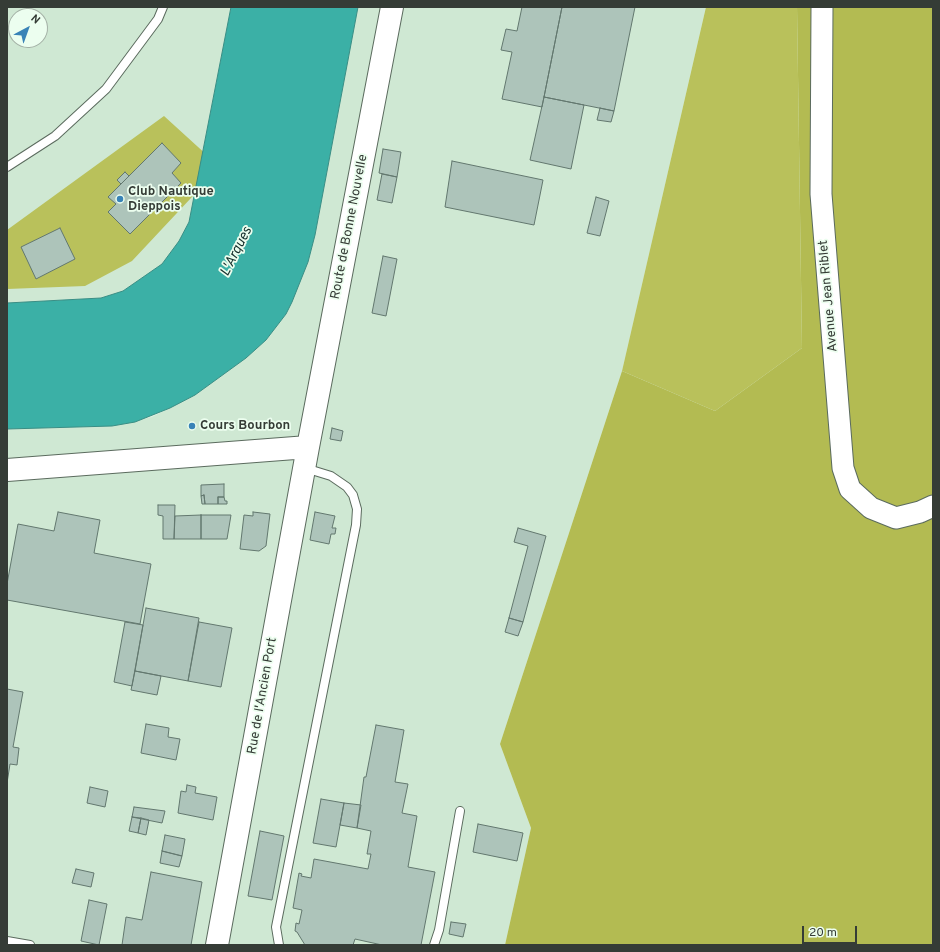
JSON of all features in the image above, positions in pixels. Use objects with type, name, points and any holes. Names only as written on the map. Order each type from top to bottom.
[{"type":"main road","name":"Route de Bonne Nouvelle","points":[[306,458],[392,7]]},
{"type":"main road","points":[[7,470],[306,458]]},
{"type":"main road","name":"Rue de l'Ancien Port","points":[[217,945],[306,458]]},
{"type":"street","name":"Avenue Jean Riblet","points":[[822,7],[821,194],[843,468],[850,489],[871,508],[896,518],[920,512],[933,506]]},
{"type":"lane","points":[[7,167],[55,136],[106,89],[158,19],[163,7]]},
{"type":"lane","points":[[279,945],[276,927],[356,526],[357,509],[353,495],[346,487],[306,458]]},
{"type":"lane","points":[[434,945],[439,930],[460,811]]},
{"type":"lane","points":[[7,941],[30,945]]},
{"type":"shaded area","points":[[7,7],[231,7],[189,222],[179,241],[162,264],[123,291],[101,298],[7,303]]},
{"type":"shaded area","points":[[358,7],[706,7],[622,371],[500,744],[531,828],[505,945],[7,945],[7,429],[112,426],[152,417],[195,395],[246,358],[266,340],[286,314],[308,262],[315,235]]},
{"type":"green space","points":[[706,7],[797,7],[802,348],[715,411],[622,371]]},
{"type":"green space","points":[[797,7],[933,7],[933,945],[505,945],[531,828],[500,744],[622,371],[715,411],[802,348]]},
{"type":"green space","name":"Club Nautique Dieppois","points":[[164,116],[220,167],[132,261],[85,286],[7,289],[7,230]]},
{"type":"water","name":"L'Arques","points":[[231,7],[358,7],[315,235],[308,262],[286,314],[266,340],[246,358],[195,395],[170,408],[135,422],[112,426],[7,429],[7,303],[101,298],[123,291],[162,264],[179,241],[189,222]]},
{"type":"building","points":[[522,7],[562,7],[542,107],[502,99],[512,52],[501,50],[506,29],[517,31]]},
{"type":"building","points":[[562,7],[635,7],[614,111],[544,97]]},
{"type":"building","points":[[544,97],[584,105],[571,169],[530,160]]},
{"type":"building","points":[[600,108],[614,111],[611,122],[597,120]]},
{"type":"building","points":[[162,143],[181,163],[172,173],[181,183],[130,234],[108,212],[116,204],[108,197]]},
{"type":"building","points":[[383,149],[401,152],[397,177],[379,173]]},
{"type":"building","points":[[452,161],[543,180],[534,225],[445,207]]},
{"type":"building","points":[[125,172],[129,176],[121,184],[117,180]]},
{"type":"building","points":[[382,174],[397,177],[392,203],[377,200]]},
{"type":"building","points":[[596,197],[609,201],[600,236],[587,233]]},
{"type":"building","points":[[60,228],[75,259],[36,279],[21,247]]},
{"type":"building","points":[[383,256],[397,259],[386,316],[372,313]]},
{"type":"building","points":[[332,428],[343,431],[341,441],[330,439]]},
{"type":"building","points":[[224,484],[224,497],[218,497],[218,504],[205,504],[204,495],[201,496],[201,485]]},
{"type":"building","points":[[204,495],[205,504],[202,504],[201,496]]},
{"type":"building","points":[[218,497],[224,497],[227,504],[218,504]]},
{"type":"building","points":[[158,505],[175,505],[174,539],[163,539],[163,516],[158,515]]},
{"type":"building","points":[[58,512],[100,520],[94,553],[151,564],[140,624],[7,600],[7,584],[18,524],[54,531]]},
{"type":"building","points":[[253,512],[270,514],[266,546],[259,551],[240,549],[244,515],[253,516]]},
{"type":"building","points":[[315,512],[335,516],[332,528],[336,528],[335,534],[331,534],[329,544],[310,540]]},
{"type":"building","points":[[201,515],[201,539],[174,539],[175,516]]},
{"type":"building","points":[[201,515],[231,515],[227,539],[201,539]]},
{"type":"building","points":[[518,528],[546,536],[523,622],[509,618],[528,546],[514,542]]},
{"type":"building","points":[[146,608],[199,618],[188,681],[135,671]]},
{"type":"building","points":[[509,618],[523,622],[518,636],[505,632]]},
{"type":"building","points":[[125,622],[143,625],[132,686],[114,682]]},
{"type":"building","points":[[199,622],[232,628],[221,687],[188,681]]},
{"type":"building","points":[[135,671],[161,676],[157,695],[131,690]]},
{"type":"building","points":[[7,689],[23,692],[13,747],[19,748],[17,765],[10,764],[7,783]]},
{"type":"building","points":[[146,724],[169,728],[168,737],[180,739],[176,760],[141,753]]},
{"type":"building","points":[[376,725],[404,730],[395,782],[408,784],[402,813],[417,816],[408,867],[435,872],[421,945],[382,945],[355,939],[353,945],[305,945],[295,931],[296,923],[299,924],[302,910],[293,908],[299,873],[302,874],[301,876],[311,878],[314,859],[368,869],[371,854],[367,854],[371,831],[357,828],[364,777],[366,777]]},
{"type":"building","points":[[187,785],[196,787],[195,793],[217,797],[213,820],[178,813],[181,791],[186,792]]},
{"type":"building","points":[[90,787],[108,791],[105,807],[87,803]]},
{"type":"building","points":[[321,799],[344,803],[336,847],[313,843]]},
{"type":"building","points":[[344,803],[361,805],[357,828],[340,825]]},
{"type":"building","points":[[134,807],[165,811],[162,823],[132,817]]},
{"type":"building","points":[[132,817],[141,818],[138,833],[129,831]]},
{"type":"building","points":[[141,818],[149,820],[146,835],[138,833]]},
{"type":"building","points":[[478,824],[523,833],[517,861],[473,852]]},
{"type":"building","points":[[260,831],[284,836],[272,900],[248,896]]},
{"type":"building","points":[[165,835],[185,839],[182,856],[162,851]]},
{"type":"building","points":[[162,851],[182,856],[179,867],[160,863]]},
{"type":"building","points":[[76,869],[94,873],[91,887],[72,883]]},
{"type":"building","points":[[151,872],[202,882],[191,945],[122,945],[126,917],[142,920]]},
{"type":"building","points":[[89,900],[107,904],[99,945],[81,941]]},
{"type":"building","points":[[451,922],[466,924],[463,937],[449,934]]},
{"type":"place","name":"Club Nautique Dieppois","points":[[120,199]]},
{"type":"place","name":"Cours Bourbon","points":[[192,426]]}]
